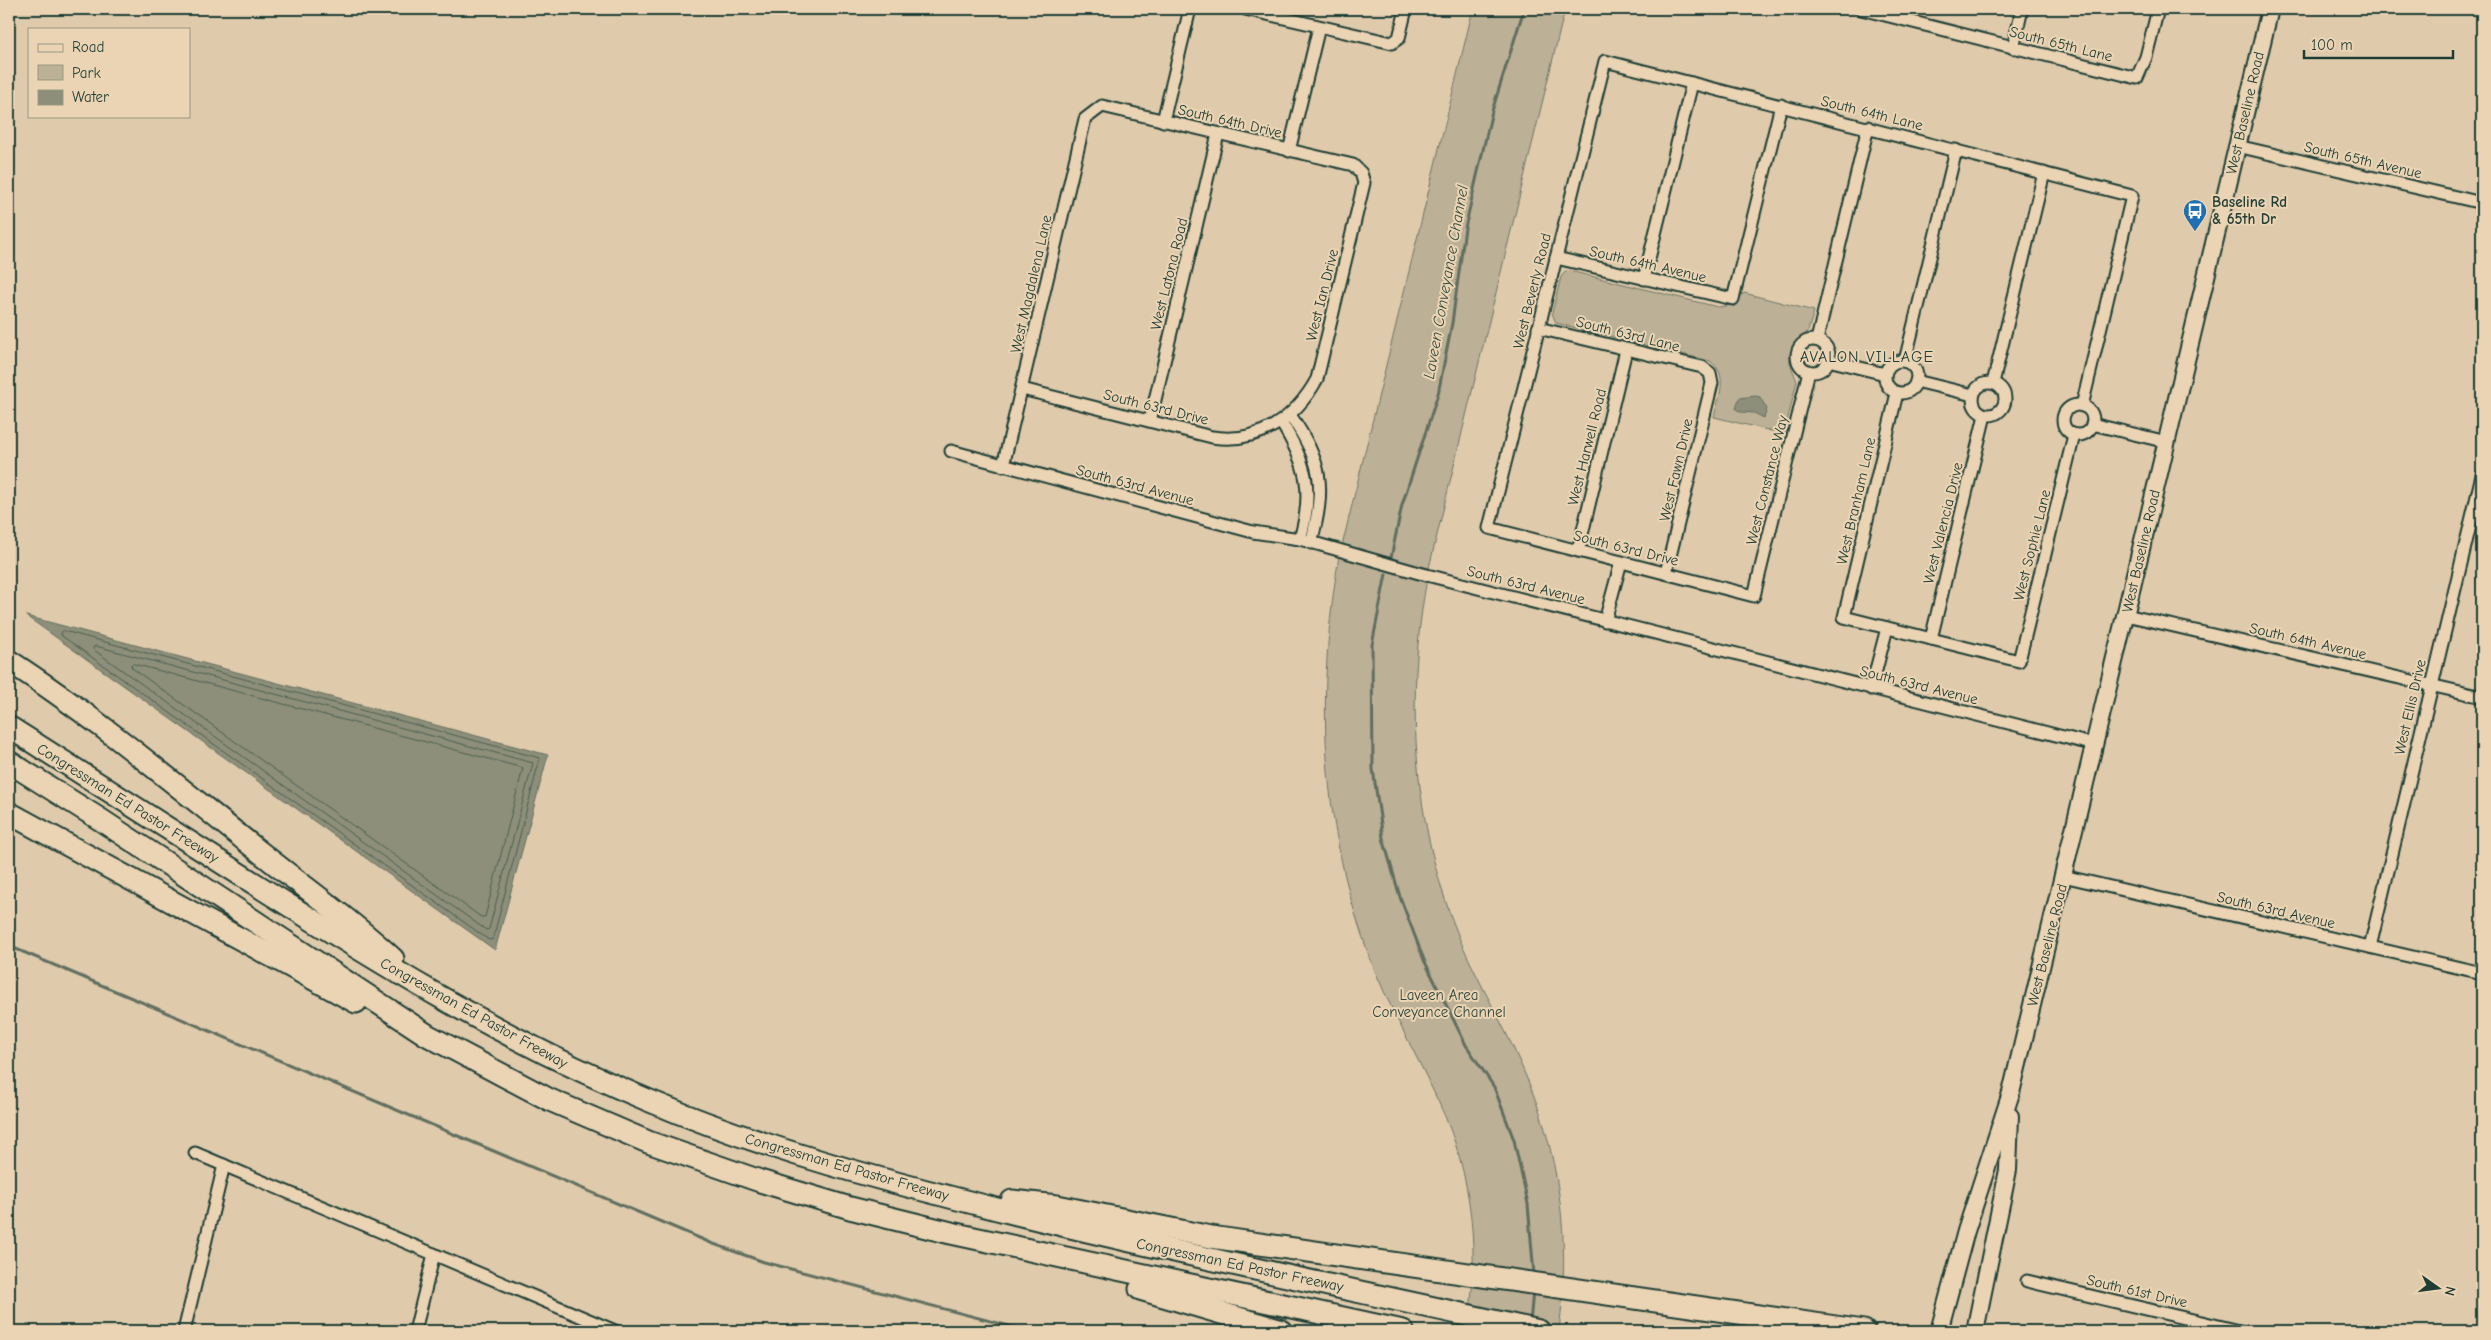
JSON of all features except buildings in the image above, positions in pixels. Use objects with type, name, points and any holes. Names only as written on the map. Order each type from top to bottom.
[{"type":"highway","points":[[9,661],[96,724],[365,933],[427,990]]},
{"type":"highway","name":"Congressman Ed Pastor Freeway","points":[[9,727],[342,939],[427,990],[593,1076],[714,1127],[786,1153],[956,1199],[1107,1236],[1539,1331]]},
{"type":"highway","name":"Congressman Ed Pastor Freeway","points":[[9,762],[427,1035],[550,1100],[648,1142],[760,1181],[850,1208],[951,1233],[1403,1331]]},
{"type":"highway","points":[[9,813],[330,989],[427,1035]]},
{"type":"highway","points":[[956,1199],[1057,1206],[1211,1237],[1864,1331]]},
{"type":"highway","points":[[951,1233],[995,1252],[1168,1296],[1282,1331]]},
{"type":"main road","name":"West Baseline Road","points":[[1939,1331],[1966,1231],[2011,1093],[2270,9]]},
{"type":"main road","name":"West Baseline Road","points":[[1975,1331],[2008,1170],[2011,1093]]},
{"type":"street","points":[[1162,121],[1190,9]]},
{"type":"street","points":[[1248,9],[1392,43],[1399,38],[1406,9]]},
{"type":"street","name":"South 65th Lane","points":[[1861,9],[1886,12],[2013,48],[2137,78],[2146,57],[2158,9]]},
{"type":"street","points":[[2013,48],[2022,9]]},
{"type":"street","points":[[1289,150],[1319,27]]},
{"type":"street","name":"South 64th Lane","points":[[1605,61],[2132,196],[2082,406]]},
{"type":"street","name":"West Beverly Road","points":[[1490,528],[1605,61]]},
{"type":"street","points":[[1644,279],[1692,83]]},
{"type":"street","name":"South 64th Avenue","points":[[1556,258],[1733,299],[1781,105]]},
{"type":"street","name":"South 64th Drive","points":[[1092,112],[1102,106],[1353,165],[1361,173]]},
{"type":"street","name":"West Magdalena Lane","points":[[1003,466],[1085,120],[1092,112]]},
{"type":"street","points":[[1817,340],[1868,127]]},
{"type":"street","name":"West Latona Road","points":[[1150,421],[1218,134]]},
{"type":"street","name":"South 65th Avenue","points":[[2237,146],[2482,203]]},
{"type":"street","points":[[1905,361],[1956,150]]},
{"type":"street","name":"West Ian Drive","points":[[1286,419],[1300,406],[1318,379],[1364,183],[1361,173]]},
{"type":"street","points":[[1993,383],[2044,173]]},
{"type":"street","name":"South 63rd Lane","points":[[1538,328],[1702,367],[1710,374]]},
{"type":"street","points":[[1808,340],[1817,340],[1825,345],[1828,360],[1819,371],[1809,371],[1798,363],[1798,350],[1808,340]]},
{"type":"street","name":"West Harwell Road","points":[[1578,551],[1626,350]]},
{"type":"street","points":[[1828,360],[1885,374]]},
{"type":"street","points":[[1905,361],[1916,371],[1916,381],[1907,392],[1897,393],[1886,384],[1885,374],[1894,362],[1905,361]]},
{"type":"street","name":"West Constance Way","points":[[1754,596],[1809,371]]},
{"type":"street","name":"West Fawn Drive","points":[[1666,574],[1712,383],[1710,374]]},
{"type":"street","points":[[1916,381],[1973,395]]},
{"type":"street","points":[[1993,383],[2002,390],[2005,400],[2004,406],[1996,414],[1985,415],[1977,410],[1973,395],[1983,384],[1993,383]]},
{"type":"street","name":"South 63rd Drive","points":[[1022,389],[1229,440],[1247,437],[1286,419]]},
{"type":"street","name":"West Branham Lane","points":[[1887,628],[1844,617],[1897,393]]},
{"type":"street","points":[[2082,406],[2090,411],[2092,424],[2085,433],[2074,435],[2064,427],[2063,419],[2069,408],[2082,406]]},
{"type":"street","name":"West Valencia Drive","points":[[1931,639],[1985,415]]},
{"type":"street","points":[[1286,419],[1307,439],[1319,473],[1317,519],[1306,541]]},
{"type":"street","points":[[2092,424],[2167,442]]},
{"type":"street","name":"West Sophie Lane","points":[[1931,639],[2019,661],[2074,435]]},
{"type":"street","name":"South 63rd Avenue","points":[[952,451],[1253,532],[1306,541],[1411,571],[2095,745]]},
{"type":"street","name":"West Ellis Drive","points":[[2370,946],[2482,475]]},
{"type":"street","name":"South 63rd Drive","points":[[1490,528],[1754,596]]},
{"type":"street","points":[[1606,621],[1621,562]]},
{"type":"street","name":"South 64th Avenue","points":[[2126,615],[2482,697]]},
{"type":"street","points":[[1871,689],[1887,628],[1931,639]]},
{"type":"street","name":"South 63rd Avenue","points":[[2063,876],[2370,946],[2482,974]]},
{"type":"street","points":[[195,1153],[615,1331]]},
{"type":"street","points":[[184,1331],[224,1165]]},
{"type":"street","points":[[415,1331],[434,1254]]},
{"type":"street","name":"South 61st Drive","points":[[2027,1281],[2240,1331]]},
{"type":"green space","points":[[1473,9],[1565,9],[1429,568],[1342,546]]},
{"type":"green space","points":[[1570,271],[1718,307],[1733,305],[1744,293],[1814,311],[1808,331],[1794,345],[1790,353],[1790,364],[1797,381],[1784,434],[1714,417],[1720,395],[1721,380],[1720,373],[1710,361],[1556,323],[1552,313],[1561,277],[1565,272]]},
{"type":"green space","name":"Laveen Area Conveyance Channel","points":[[1339,556],[1427,579],[1420,622],[1416,666],[1415,709],[1421,795],[1439,880],[1453,922],[1522,1067],[1535,1099],[1554,1163],[1563,1230],[1564,1263],[1559,1331],[1467,1331],[1473,1273],[1473,1244],[1471,1215],[1460,1158],[1439,1103],[1392,1008],[1367,950],[1351,901],[1331,803],[1325,706],[1327,657]]},
{"type":"water","points":[[1760,397],[1767,409],[1764,418],[1754,413],[1741,412],[1736,409],[1739,398]]},
{"type":"water","points":[[26,616],[548,755],[495,950]]},
{"type":"waterway","name":"Laveen Conveyance Channel","points":[[1391,558],[1402,505],[1438,394],[1452,323],[1465,228],[1492,111],[1524,9]]},
{"type":"waterway","name":"Laveen Conveyance Channel","points":[[1386,574],[1372,645],[1373,769],[1383,838],[1400,897],[1424,960],[1466,1045],[1494,1087],[1514,1140],[1528,1204],[1534,1275]]},
{"type":"waterway","points":[[9,946],[711,1243],[764,1262],[1029,1331]]},
{"type":"waterway","name":"Laveen Conveyance Channel","points":[[1530,1323],[1533,1291]]},
{"type":"place","name":"Baseline Rd & 65th Dr","points":[[2195,232]]},
{"type":"district","name":"AVALON VILLAGE","points":[[1867,356]]}]
